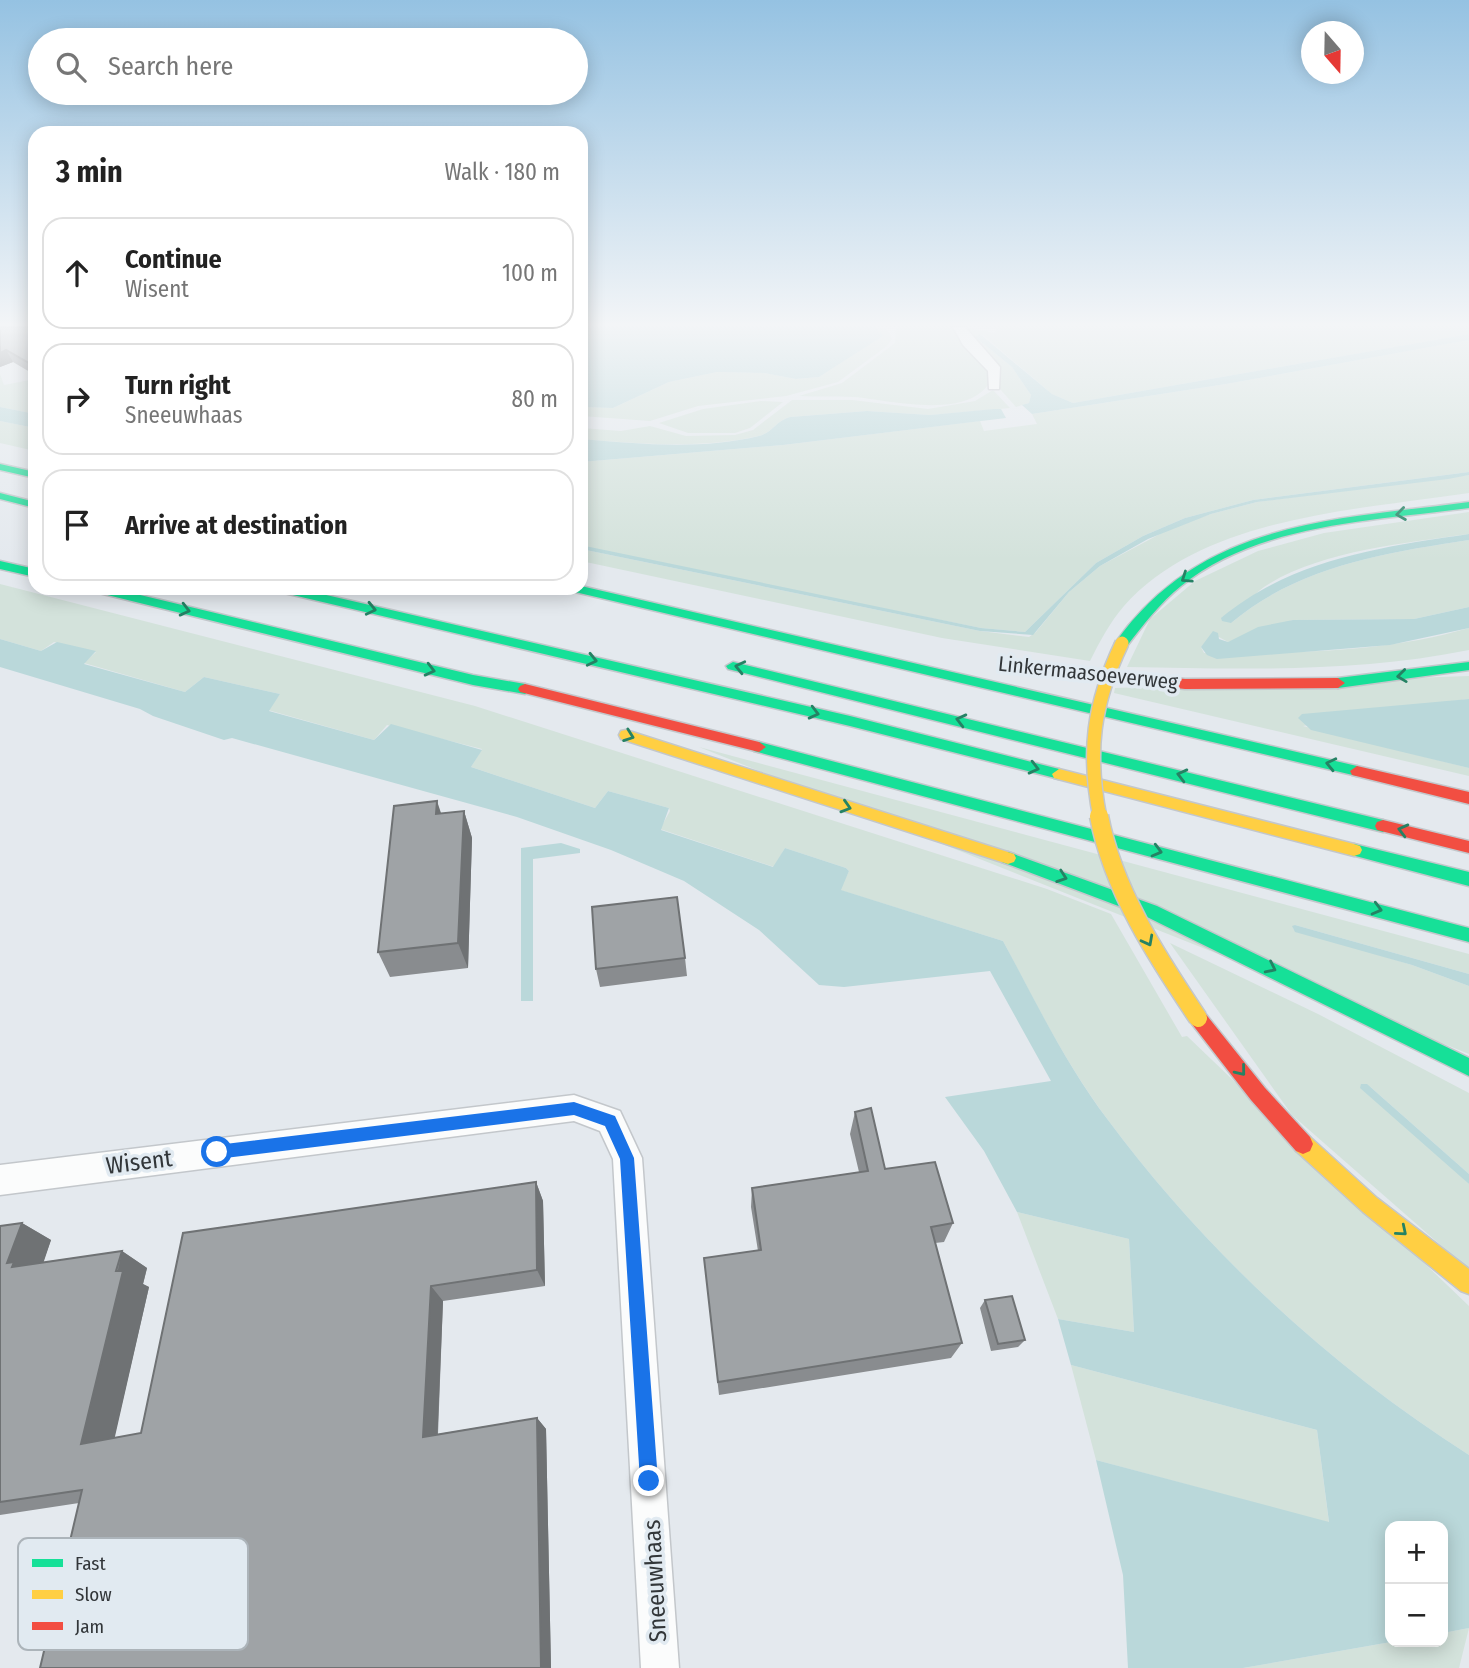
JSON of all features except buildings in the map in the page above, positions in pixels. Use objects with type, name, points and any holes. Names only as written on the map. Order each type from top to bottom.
[{"type":"highway","points":[[0,467],[28,473]]},
{"type":"highway","points":[[0,496],[28,503]]},
{"type":"highway","points":[[1469,505],[1336,524],[1250,546],[1186,577],[1162,596],[1122,643],[1098,703],[1093,739],[1094,778],[1102,824],[1113,863],[1131,908],[1155,954],[1198,1018],[1279,1118],[1336,1174],[1406,1235],[1469,1283]]},
{"type":"highway","points":[[0,565],[28,571]]},
{"type":"highway","points":[[588,591],[709,617],[1469,798]]},
{"type":"highway","points":[[124,595],[473,680],[548,693],[743,742],[1469,935]]},
{"type":"highway","points":[[310,595],[850,721],[1469,879]]},
{"type":"highway","points":[[709,617],[922,652]]},
{"type":"highway","points":[[716,662],[1469,847]]},
{"type":"highway","name":"Linkermaasoeverweg","points":[[1000,664],[1148,682],[1273,685],[1384,678],[1469,666]]},
{"type":"highway","points":[[473,680],[590,722]]},
{"type":"highway","points":[[616,732],[693,760],[997,854],[1140,907],[1240,953],[1469,1067]]},
{"type":"street","name":"Wisent","points":[[0,1180],[574,1108],[610,1121]]},
{"type":"street","name":"Sneeuwhaas","points":[[610,1121],[627,1158],[660,1668]]},
{"type":"shaded area","points":[[0,405],[28,405],[28,413]]},
{"type":"shaded area","points":[[620,405],[708,405],[650,421],[588,417],[588,407],[613,408]]},
{"type":"shaded area","points":[[733,405],[779,405],[750,428],[735,433],[688,433],[659,423],[703,409]]},
{"type":"shaded area","points":[[786,405],[893,405],[928,409],[952,405],[1007,405],[1010,408],[930,415],[867,411],[790,417],[759,436],[715,443],[648,444],[588,440],[588,429],[621,431],[650,426],[686,436],[735,435],[753,430]]},
{"type":"shaded area","points":[[1091,405],[1469,405],[1469,472],[1253,500],[1185,518],[1143,536],[1096,563],[1025,632],[981,628],[588,549],[588,461],[783,445],[980,421],[984,431],[1037,424],[1032,414]]},
{"type":"shaded area","points":[[0,421],[28,427],[28,449],[0,443]]},
{"type":"shaded area","points":[[1469,475],[1469,493],[1332,512],[1285,522],[1239,535],[1196,553],[1157,576],[1124,606],[1109,626],[1090,661],[942,638],[588,562],[588,550],[980,631],[1029,637],[1069,592],[1100,566],[1173,527],[1257,502]]},
{"type":"shaded area","points":[[1469,512],[1469,534],[1363,550],[1286,575],[1260,590],[1231,623],[1257,604],[1314,575],[1374,557],[1469,540],[1469,607],[1414,619],[1293,620],[1228,642],[1217,636],[1201,647],[1204,653],[1338,650],[1404,642],[1469,628],[1469,650],[1384,663],[1341,666],[1256,669],[1127,667],[1150,619],[1195,581],[1258,551],[1324,533]]},
{"type":"shaded area","points":[[0,584],[28,591],[28,595],[43,595],[475,706],[1047,889],[1111,914],[1182,1037],[1187,1036],[1469,1306],[1469,1455],[1418,1421],[1320,1345],[1229,1261],[1186,1216],[1146,1169],[1078,1077],[1003,941],[840,890],[849,871],[846,868],[785,848],[774,867],[660,829],[670,811],[669,808],[608,791],[595,808],[471,767],[482,749],[387,725],[374,740],[268,710],[280,694],[204,677],[185,692],[84,663],[96,652],[54,642],[41,651],[0,639]]},
{"type":"shaded area","points":[[1469,676],[1469,699],[1303,726],[1469,768],[1469,776],[1114,693],[1115,688]]},
{"type":"shaded area","points":[[699,747],[1469,954],[1469,974],[1295,925],[1293,929],[1412,965],[1469,986],[1469,1054]]},
{"type":"shaded area","points":[[1170,943],[1318,1014],[1469,1093],[1469,1174],[1367,1084],[1469,1184],[1469,1270],[1292,1115]]},
{"type":"shaded area","points":[[1017,1212],[1129,1239],[1134,1332],[1058,1319]]},
{"type":"shaded area","points":[[1071,1365],[1317,1430],[1329,1523],[1096,1460]]},
{"type":"shaded area","points":[[1469,1628],[1459,1668],[1243,1668],[1385,1643],[1385,1647],[1448,1647],[1448,1632]]},
{"type":"water","points":[[588,405],[620,405],[613,408],[588,407]]},
{"type":"water","points":[[1023,405],[1091,405],[1032,414]]},
{"type":"water","points":[[0,407],[28,413],[28,427],[0,421]]},
{"type":"water","points":[[1001,409],[1006,418],[783,445],[588,461],[588,440],[648,444],[715,443],[764,434],[790,417],[867,411],[930,415]]},
{"type":"water","points":[[1469,472],[1469,475],[1448,479],[1257,502],[1211,514],[1148,539],[1100,566],[1069,592],[1033,635],[980,631],[588,550],[588,547],[981,628],[1025,632],[1096,563],[1143,536],[1185,518],[1253,500]]},
{"type":"water","points":[[1469,534],[1469,540],[1374,557],[1314,575],[1257,604],[1231,623],[1222,621],[1221,618],[1248,598],[1307,569],[1403,544]]},
{"type":"water","points":[[1469,607],[1469,628],[1390,645],[1217,659],[1207,655],[1201,647],[1213,631],[1218,633],[1219,639],[1228,642],[1258,627],[1293,620],[1414,619]]},
{"type":"water","points":[[0,639],[41,651],[57,642],[96,651],[84,664],[185,692],[204,677],[280,694],[269,711],[374,740],[391,724],[482,750],[471,767],[595,808],[608,791],[669,808],[661,830],[773,867],[785,848],[846,868],[849,871],[841,890],[1003,941],[1052,1033],[1093,1099],[1186,1216],[1229,1261],[1320,1345],[1418,1421],[1469,1455],[1469,1628],[1448,1632],[1448,1521],[1385,1521],[1385,1643],[1243,1668],[1128,1668],[1123,1575],[1096,1460],[1329,1522],[1317,1430],[1071,1365],[1058,1319],[1134,1332],[1129,1239],[1017,1212],[984,1151],[945,1097],[1051,1081],[990,971],[844,987],[819,985],[759,930],[684,881],[611,850],[517,817],[232,738],[224,740],[140,709],[0,667]]},
{"type":"water","points":[[1469,699],[1469,768],[1311,730],[1298,718],[1302,714]]},
{"type":"water","points":[[561,843],[580,849],[580,853],[533,859],[533,1001],[521,1001],[521,848]]},
{"type":"water","points":[[1292,926],[1469,974],[1469,986],[1412,965],[1295,932]]},
{"type":"water","points":[[1361,1084],[1367,1084],[1469,1174],[1469,1184],[1360,1088]]},
{"type":"traffic: fast","points":[[0,467],[28,473]]},
{"type":"traffic: fast","points":[[0,496],[28,503]]},
{"type":"traffic: fast","points":[[1122,643],[1167,591],[1185,577],[1217,558],[1251,544],[1322,525],[1469,505]]},
{"type":"traffic: fast","points":[[0,565],[28,571]]},
{"type":"traffic: fast","points":[[588,591],[1357,771]]},
{"type":"traffic: fast","points":[[124,595],[473,680],[525,689]]},
{"type":"traffic: fast","points":[[310,595],[850,721],[1059,774]]},
{"type":"traffic: fast","points":[[733,666],[1383,826]]},
{"type":"traffic: fast","points":[[1338,683],[1469,666]]},
{"type":"traffic: fast","points":[[759,747],[1469,935]]},
{"type":"traffic: fast","points":[[1354,850],[1469,879]]},
{"type":"traffic: fast","points":[[1008,858],[1151,911],[1469,1067]]},
{"type":"traffic: slow","points":[[1122,643],[1100,695],[1092,745],[1094,787],[1102,828],[1132,909],[1152,947],[1198,1018]]},
{"type":"traffic: slow","points":[[626,735],[1008,858]]},
{"type":"traffic: slow","points":[[1059,774],[1354,850]]},
{"type":"traffic: slow","points":[[1303,1144],[1370,1205],[1469,1283]]},
{"type":"traffic: jam","points":[[1015,667],[1185,684],[1338,683]]},
{"type":"traffic: jam","points":[[525,689],[759,747]]},
{"type":"traffic: jam","points":[[1357,771],[1469,798]]},
{"type":"traffic: jam","points":[[1383,826],[1469,847]]},
{"type":"traffic: jam","points":[[1198,1018],[1258,1094],[1303,1144]]},
{"type":"route","points":[[217,1152],[574,1108],[610,1121],[627,1158],[649,1481]]}]
